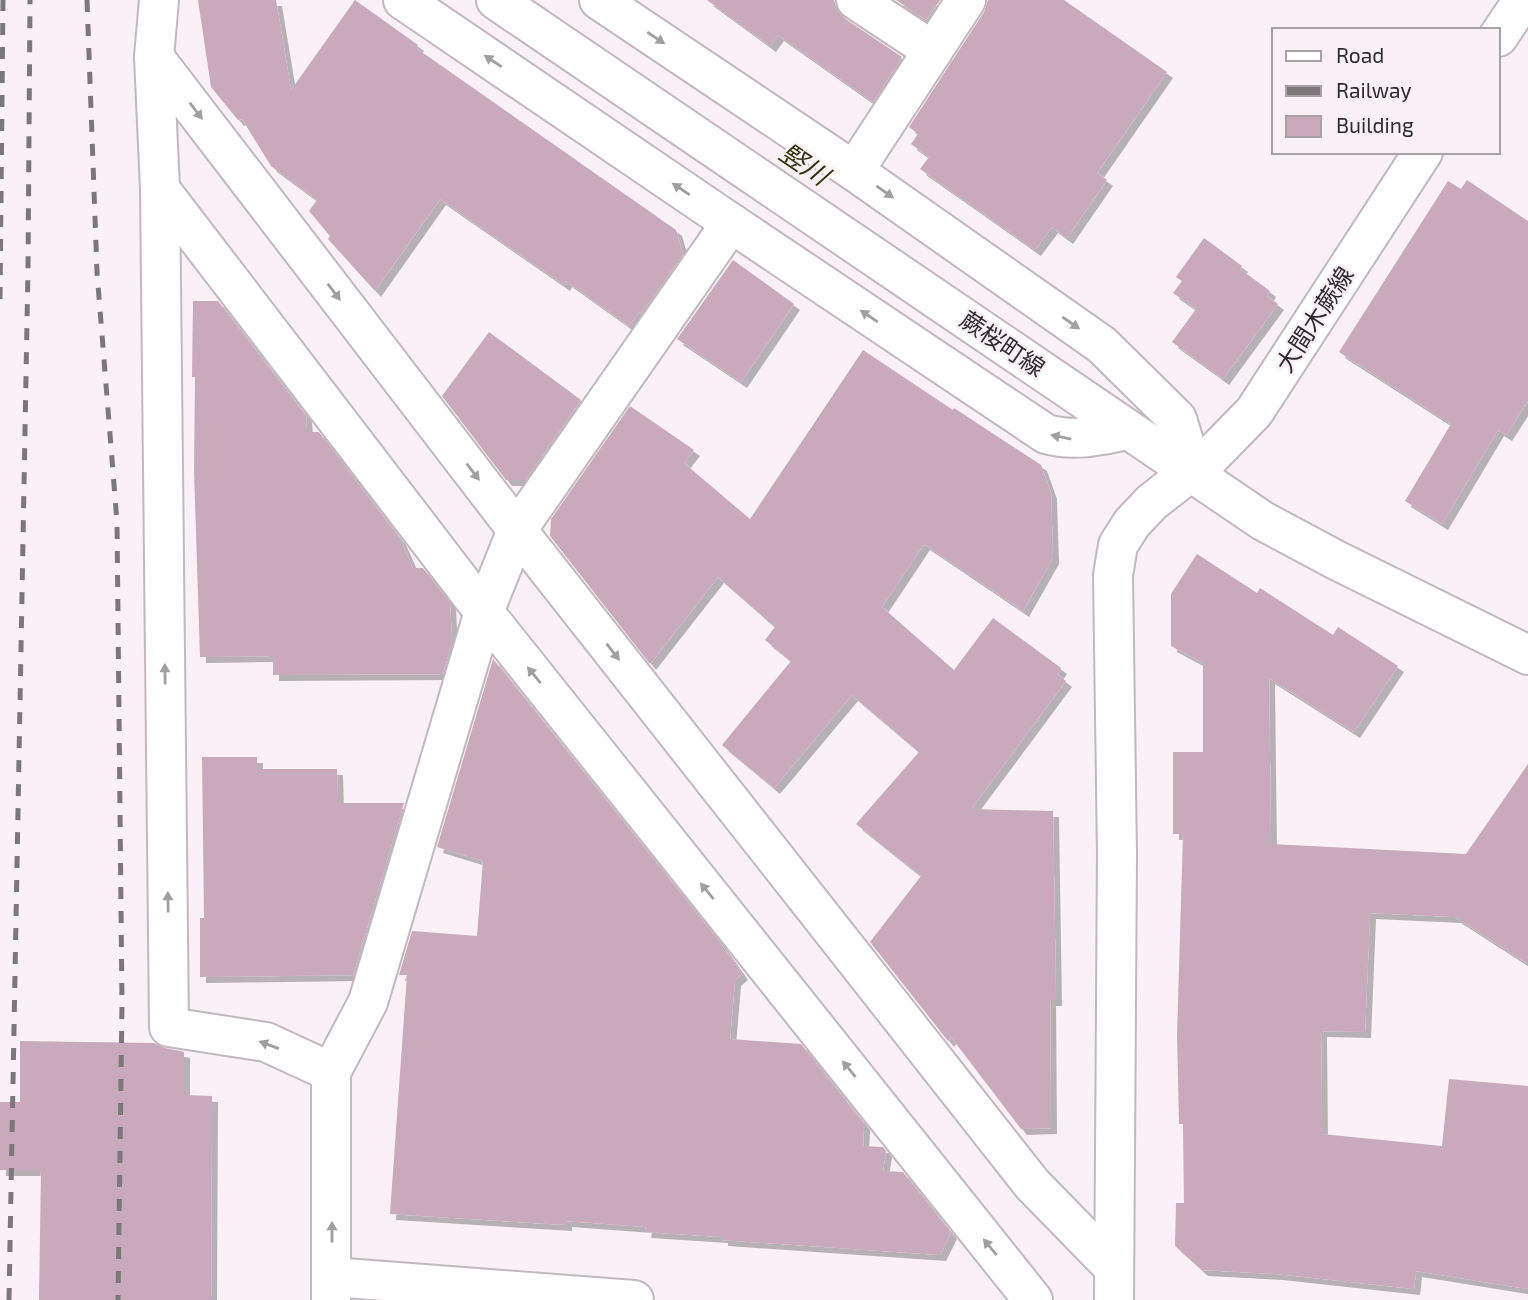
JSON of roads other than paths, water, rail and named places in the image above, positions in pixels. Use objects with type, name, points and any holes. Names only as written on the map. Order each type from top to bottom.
[{"type":"street","points":[[159,0],[154,57],[160,189],[169,1027],[266,1042],[331,1072]]},
{"type":"street","points":[[403,0],[1046,434],[1066,439],[1102,436],[1128,430]]},
{"type":"street","name":"蕨桜町線","points":[[496,0],[1188,472],[1263,520],[1336,560],[1528,655]]},
{"type":"street","points":[[599,0],[854,171],[1102,345],[1177,419],[1185,445],[1188,472]]},
{"type":"street","points":[[856,0],[933,51]]},
{"type":"street","points":[[854,171],[966,0]]},
{"type":"street","points":[[1500,34],[1523,0]]},
{"type":"street","points":[[154,57],[517,530],[1032,1184],[1114,1284]]},
{"type":"street","name":"大間木蕨線","points":[[1114,1284],[1117,854],[1112,575],[1118,545],[1132,523],[1188,472],[1211,456],[1254,412],[1422,154]]},
{"type":"street","points":[[160,189],[484,612],[1033,1300]]},
{"type":"street","points":[[634,1300],[332,1288],[331,1072],[368,1002],[484,612],[517,530],[731,223]]},
{"type":"railway","points":[[0,299],[3,0]]},
{"type":"railway","points":[[9,1300],[28,269],[30,0]]},
{"type":"railway","points":[[87,0],[97,272],[117,522],[122,1004],[118,1300]]},
{"type":"water label","name":"竪川","points":[[805,163]]}]
